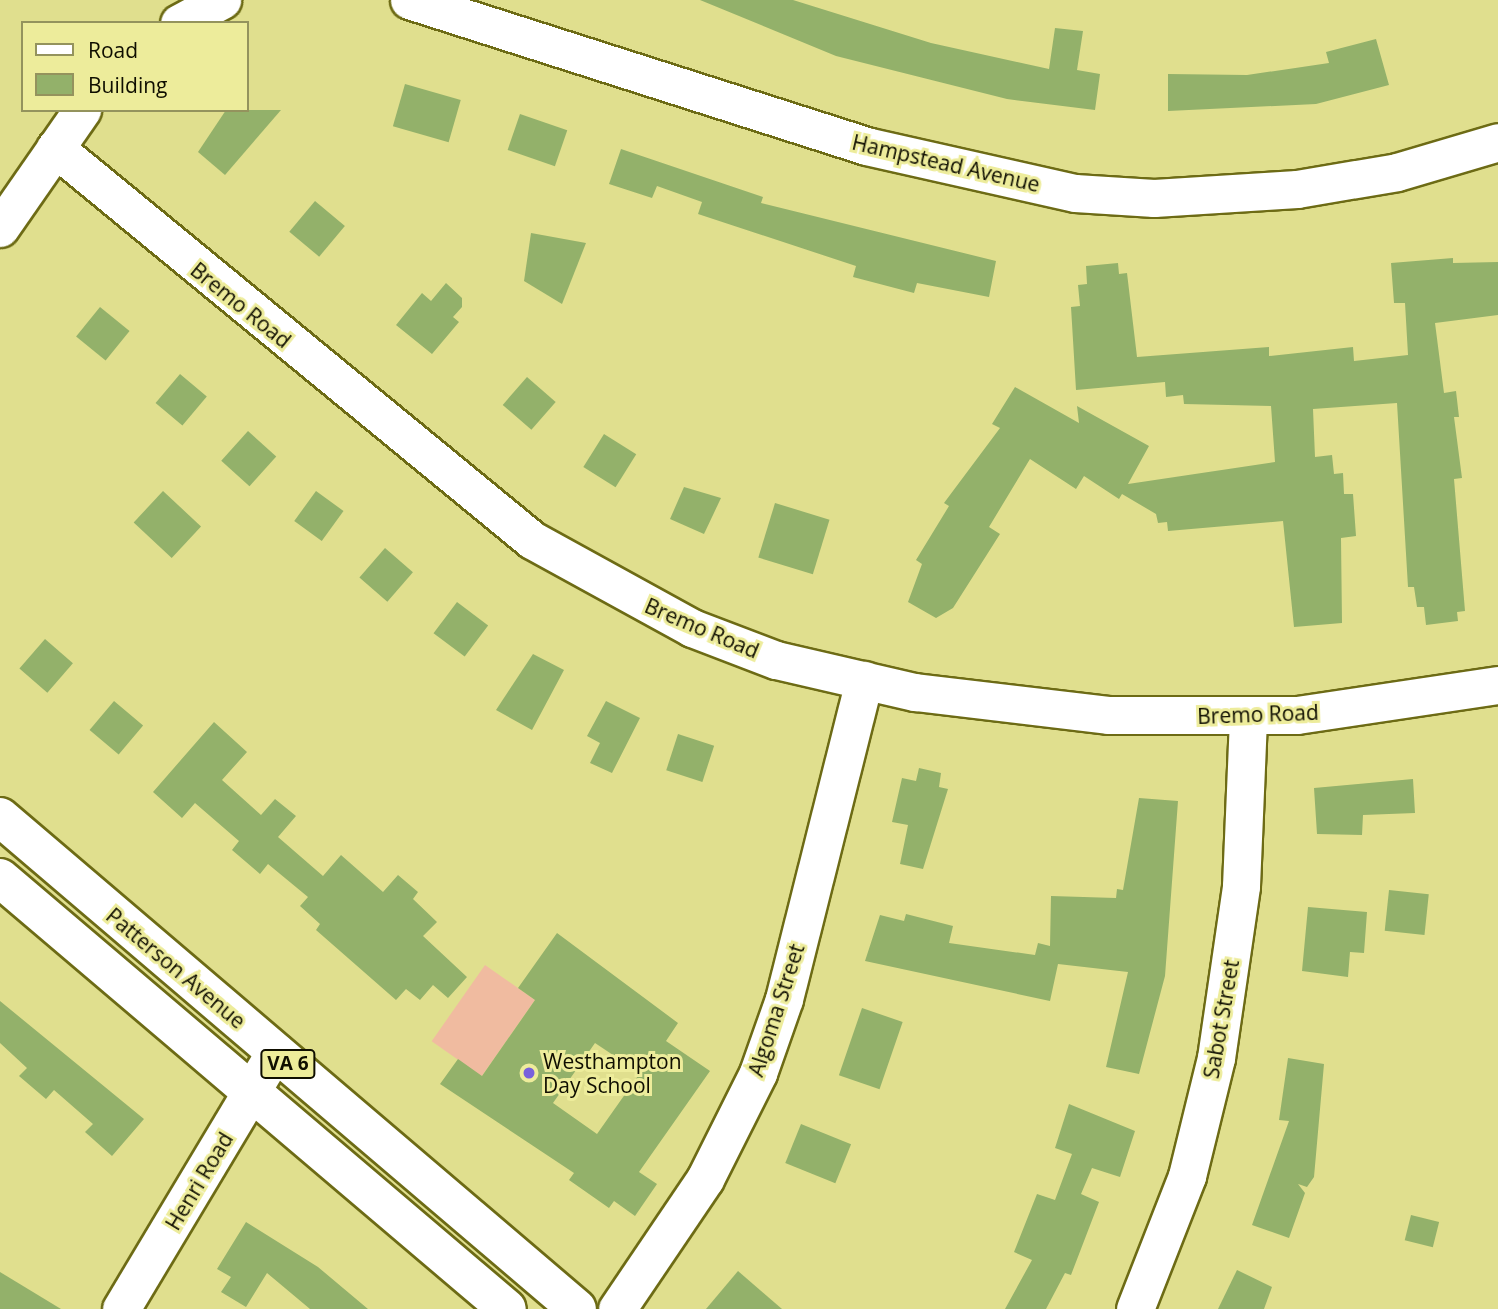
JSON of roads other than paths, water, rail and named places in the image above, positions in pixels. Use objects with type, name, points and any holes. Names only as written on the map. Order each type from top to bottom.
[{"type":"main road","name":"Patterson Avenue","points":[[0,817],[577,1309]]},
{"type":"main road","name":"VA 6","points":[[0,878],[507,1309]]},
{"type":"street","points":[[183,21],[222,0]]},
{"type":"street","name":"Hampstead Avenue","points":[[409,0],[866,146],[1075,193],[1154,198],[1297,189],[1397,172],[1498,142]]},
{"type":"street","points":[[0,229],[81,112]]},
{"type":"street","name":"Bremo Road","points":[[55,148],[531,540],[692,628],[776,660],[864,680],[1023,708],[1248,718],[1351,710],[1498,685]]},
{"type":"street","name":"Algoma Street","points":[[617,1309],[705,1179],[758,1073],[784,999],[864,680]]},
{"type":"street","name":"Sabot Street","points":[[1135,1309],[1187,1176],[1216,1058],[1241,886],[1248,718]]},
{"type":"street","name":"Henri Road","points":[[121,1309],[253,1093],[275,1052]]},
{"type":"place","name":"Westhampton Day School","points":[[529,1073]]}]
